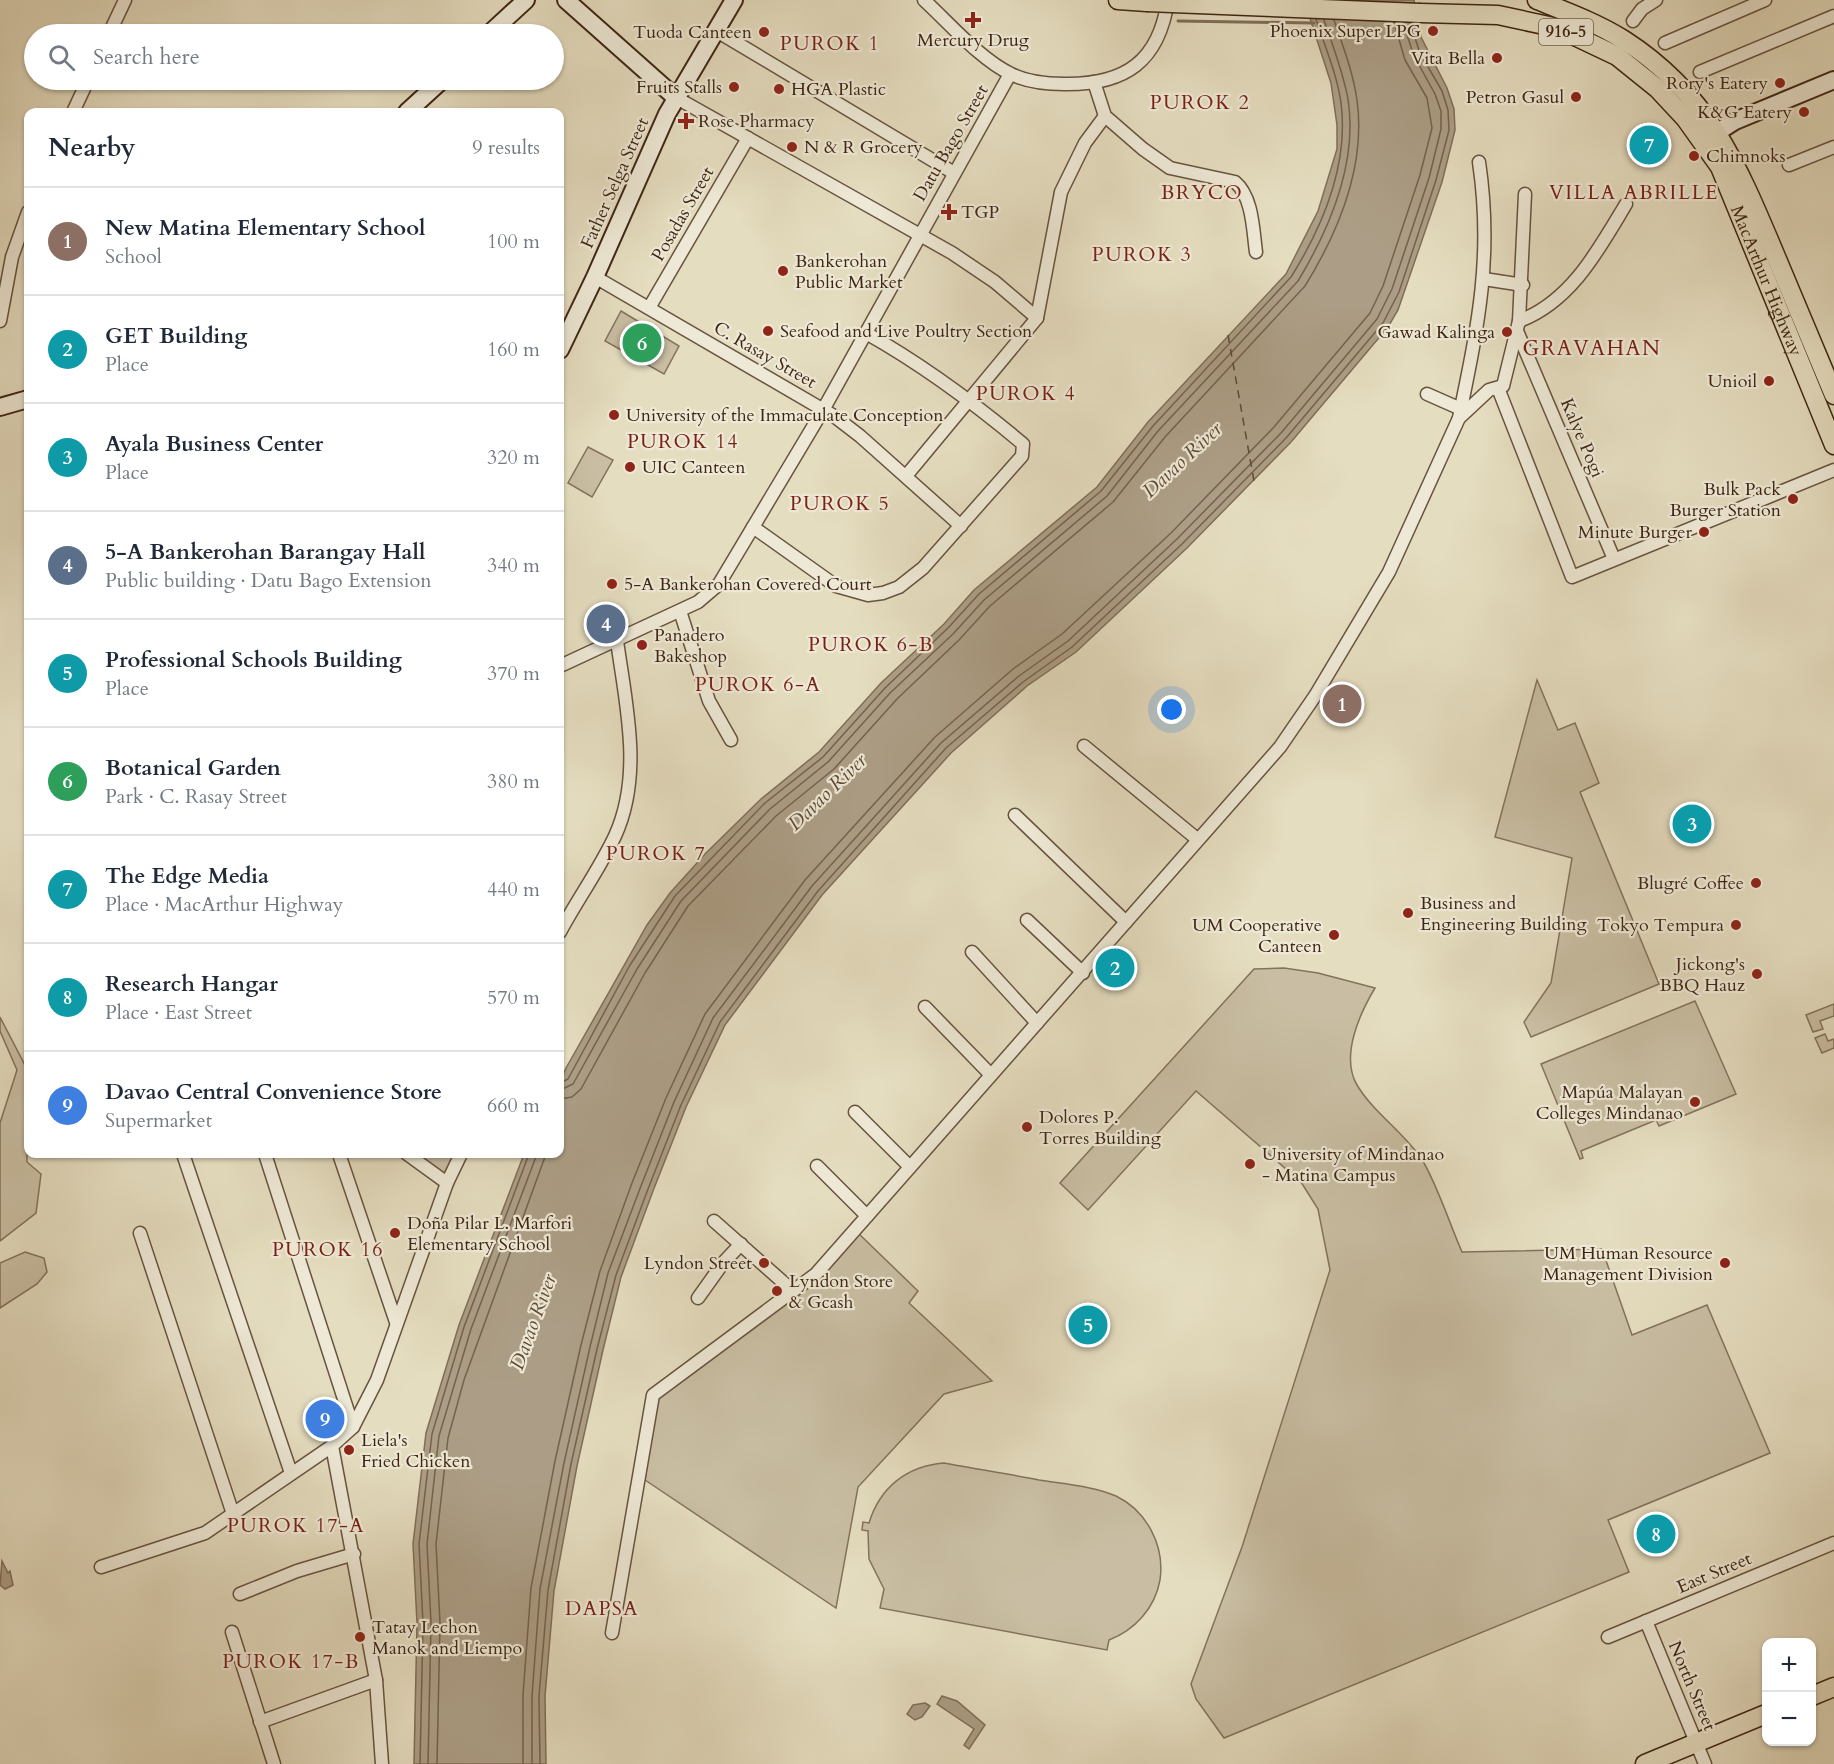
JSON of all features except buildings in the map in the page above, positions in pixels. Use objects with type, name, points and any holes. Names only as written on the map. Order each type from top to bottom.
[{"type":"main road","points":[[500,24],[526,0]]},
{"type":"main road","points":[[566,0],[675,97]]},
{"type":"main road","name":"Father Selga Street","points":[[564,342],[675,97],[734,0]]},
{"type":"main road","name":"MacArthur Highway","points":[[1118,0],[1514,17],[1558,28],[1584,39],[1636,70],[1685,118],[1711,136],[1720,167],[1834,445]]},
{"type":"main road","name":"MacArthur Highway","points":[[1538,0],[1592,22],[1645,55],[1689,95],[1711,136],[1747,188],[1834,395]]},
{"type":"main road","points":[[1711,136],[1735,121],[1834,80]]},
{"type":"main road","points":[[411,108],[431,90]]},
{"type":"main road","points":[[0,407],[24,400]]},
{"type":"main road","points":[[1816,1694],[1834,1686]]},
{"type":"main road","points":[[1645,1764],[1762,1716]]},
{"type":"street","points":[[114,24],[125,0]]},
{"type":"street","points":[[924,0],[992,62],[1010,74]]},
{"type":"street","name":"Datu Bago Street","points":[[564,664],[681,611],[703,598],[719,584],[823,410],[1010,74],[1044,83],[1094,82],[1127,72],[1150,52],[1164,26],[1168,0]]},
{"type":"street","points":[[1633,21],[1642,9],[1656,0]]},
{"type":"street","points":[[1665,44],[1734,6],[1765,0]]},
{"type":"street","points":[[1700,72],[1834,16]]},
{"type":"street","points":[[715,30],[954,173]]},
{"type":"street","points":[[1094,82],[1105,116],[1143,149],[1170,168],[1235,182],[1242,188],[1252,220],[1256,252]]},
{"type":"street","points":[[75,108],[83,90]]},
{"type":"street","points":[[675,97],[981,272],[1037,318]]},
{"type":"street","points":[[906,476],[1037,318],[1061,192],[1084,143],[1105,116]]},
{"type":"street","name":"Posadas Street","points":[[649,309],[748,138]]},
{"type":"street","points":[[1789,165],[1834,147]]},
{"type":"street","points":[[612,1633],[626,1539],[653,1395],[816,1274],[1083,972],[1197,839],[1260,774],[1315,696],[1389,572],[1460,414],[1484,279],[1486,215],[1479,162]]},
{"type":"street","points":[[1460,414],[1490,390],[1503,386],[1518,326],[1523,285],[1525,194]]},
{"type":"street","points":[[1518,326],[1535,316],[1576,281],[1626,204]]},
{"type":"street","points":[[0,321],[12,257],[24,223]]},
{"type":"street","name":"C. Rasay Street","points":[[595,277],[823,410],[851,429],[961,526]]},
{"type":"street","points":[[1484,279],[1523,285]]},
{"type":"street","name":"Kalye Pogi","points":[[1518,326],[1614,559]]},
{"type":"street","points":[[753,527],[821,577],[850,592],[868,595],[899,587],[913,578],[1022,456],[1023,444],[970,400],[916,361],[866,333]]},
{"type":"street","points":[[1498,388],[1572,577],[1834,470]]},
{"type":"street","points":[[1427,394],[1460,414]]},
{"type":"street","points":[[681,611],[709,701],[731,740]]},
{"type":"street","points":[[564,925],[615,837],[626,801],[631,751],[617,641]]},
{"type":"street","points":[[1084,746],[1197,839]]},
{"type":"street","points":[[1015,815],[1126,922]]},
{"type":"street","points":[[1027,920],[1083,972]]},
{"type":"street","points":[[972,952],[1037,1023]]},
{"type":"street","points":[[924,1007],[991,1075]]},
{"type":"street","points":[[855,1112],[910,1167]]},
{"type":"street","points":[[184,1158],[291,1473]]},
{"type":"street","points":[[267,1158],[353,1427]]},
{"type":"street","points":[[340,1158],[396,1322]]},
{"type":"street","points":[[413,1158],[447,1183]]},
{"type":"street","points":[[101,1567],[205,1533],[332,1446],[353,1427],[377,1380],[447,1183],[459,1158]]},
{"type":"street","points":[[817,1166],[867,1215]]},
{"type":"street","points":[[714,1221],[794,1291]]},
{"type":"street","points":[[140,1233],[233,1514]]},
{"type":"street","points":[[698,1298],[723,1263],[741,1244]]},
{"type":"street","points":[[332,1446],[376,1680],[382,1764]]},
{"type":"street","name":"East Street","points":[[1608,1637],[1834,1543]]},
{"type":"street","points":[[240,1594],[297,1571],[354,1554]]},
{"type":"street","name":"North Street","points":[[1646,1621],[1705,1764]]},
{"type":"street","points":[[232,1632],[274,1764]]},
{"type":"street","points":[[260,1722],[376,1680]]},
{"type":"shaded area","points":[[621,311],[679,346],[664,374],[605,341]]},
{"type":"shaded area","points":[[588,447],[613,460],[592,497],[568,483]]},
{"type":"shaded area","points":[[1537,680],[1558,730],[1575,723],[1599,783],[1580,792],[1659,984],[1531,1037],[1524,1022],[1551,983],[1572,858],[1495,837]]},
{"type":"shaded area","points":[[1284,968],[1318,973],[1375,988],[1363,1010],[1354,1035],[1351,1048],[1352,1074],[1364,1095],[1421,1158],[1462,1252],[1602,1249],[1632,1335],[1707,1305],[1770,1453],[1608,1520],[1629,1572],[1224,1738],[1196,1699],[1191,1684],[1242,1547],[1330,1270],[1318,1209],[1301,1182],[1196,1091],[1088,1210],[1060,1183],[1254,969]]},
{"type":"shaded area","points":[[1695,1001],[1736,1094],[1659,1126],[1656,1120],[1581,1151],[1583,1158],[1580,1159],[1541,1064]]},
{"type":"shaded area","points":[[1834,1004],[1834,1016],[1820,1021],[1823,1029],[1813,1032],[1806,1015]]},
{"type":"shaded area","points":[[0,1017],[24,1063],[24,1158],[27,1158],[27,1162],[41,1174],[36,1213],[0,1241],[0,1123],[17,1070],[0,1031]]},
{"type":"shaded area","points":[[1825,1034],[1828,1041],[1834,1039],[1834,1048],[1822,1053],[1815,1038]]},
{"type":"shaded area","points":[[420,1158],[454,1158],[446,1175]]},
{"type":"shaded area","points":[[857,1232],[918,1291],[909,1303],[992,1381],[944,1394],[858,1487],[836,1608],[645,1480],[657,1398],[821,1277]]},
{"type":"shaded area","points":[[25,1252],[44,1258],[47,1272],[37,1284],[0,1308],[0,1263]]},
{"type":"shaded area","points":[[944,1463],[1088,1488],[1116,1496],[1127,1503],[1137,1511],[1152,1531],[1160,1555],[1160,1580],[1149,1609],[1135,1624],[1109,1640],[1107,1650],[880,1608],[884,1589],[869,1559],[868,1531],[862,1530],[863,1522],[869,1523],[880,1499],[897,1481],[918,1469]]},
{"type":"water","name":"Davao River","points":[[1304,0],[1414,0],[1421,37],[1447,88],[1454,109],[1455,130],[1442,182],[1398,310],[1388,327],[1291,442],[1187,548],[1076,652],[1027,686],[951,753],[822,895],[725,1025],[686,1107],[653,1191],[621,1277],[603,1350],[577,1466],[554,1591],[545,1696],[546,1764],[414,1764],[417,1623],[413,1544],[426,1433],[459,1325],[522,1158],[564,1158],[564,1073],[566,1068],[647,925],[670,893],[706,853],[761,799],[819,752],[881,683],[944,624],[974,590],[1097,487],[1148,422],[1286,274],[1318,211],[1337,149],[1337,125],[1331,83]]},
{"type":"water","points":[[2,1561],[8,1573],[10,1571],[13,1585],[5,1589],[0,1585]]},
{"type":"water","points":[[942,1696],[957,1701],[985,1725],[969,1749],[964,1745],[974,1729],[937,1704]]},
{"type":"water","points":[[925,1703],[930,1706],[922,1717],[915,1720],[907,1714],[913,1705]]},
{"type":"waterway","points":[[1178,21],[1314,23]]},
{"type":"ferry route","points":[[1228,335],[1254,481]]},
{"type":"place","name":"Mercury Drug","points":[[973,20]]},
{"type":"place","name":"Phoenix Super LPG","points":[[1433,31]]},
{"type":"place","name":"Tuoda Canteen","points":[[764,32]]},
{"type":"place","name":"Vita Bella","points":[[1497,58]]},
{"type":"place","name":"Rory's Eatery","points":[[1780,83]]},
{"type":"place","name":"Fruits Stalls","points":[[734,87]]},
{"type":"place","name":"HGA Plastic","points":[[779,89]]},
{"type":"place","name":"Petron Gasul","points":[[1576,97]]},
{"type":"place","name":"K&G Eatery","points":[[1804,112]]},
{"type":"place","name":"Rose Pharmacy","points":[[686,121]]},
{"type":"place","name":"The Edge Media","points":[[1649,145]]},
{"type":"place","name":"N & R Grocery","points":[[792,147]]},
{"type":"place","name":"Chimnoks","points":[[1694,156]]},
{"type":"place","name":"TGP","points":[[949,212]]},
{"type":"place","name":"Bankerohan Public Market","points":[[783,271]]},
{"type":"place","name":"Seafood and Live Poultry Section","points":[[768,331]]},
{"type":"place","name":"Gawad Kalinga","points":[[1507,332]]},
{"type":"place","name":"Botanical Garden","points":[[642,343]]},
{"type":"place","name":"Unioil","points":[[1769,381]]},
{"type":"place","name":"University of the Immaculate Conception","points":[[614,415]]},
{"type":"place","name":"UIC Canteen","points":[[630,467]]},
{"type":"place","name":"Bulk Pack Burger Station","points":[[1793,499]]},
{"type":"place","name":"Minute Burger","points":[[1704,532]]},
{"type":"place","name":"5-A Bankerohan Covered Court","points":[[612,584]]},
{"type":"place","name":"5-A Bankerohan Barangay Hall","points":[[606,624]]},
{"type":"place","name":"Panadero Bakeshop","points":[[642,645]]},
{"type":"place","name":"New Matina Elementary School","points":[[1342,704]]},
{"type":"place","name":"Ayala Business Center","points":[[1692,824]]},
{"type":"place","name":"Blugré Coffee","points":[[1756,883]]},
{"type":"place","name":"Business and Engineering Building","points":[[1408,913]]},
{"type":"place","name":"Tokyo Tempura","points":[[1736,925]]},
{"type":"place","name":"UM Cooperative Canteen","points":[[1334,935]]},
{"type":"place","name":"GET Building","points":[[1115,968]]},
{"type":"place","name":"Jickong's BBQ Hauz","points":[[1757,974]]},
{"type":"place","name":"Mapúa Malayan Colleges Mindanao","points":[[1695,1102]]},
{"type":"place","name":"Dolores P. Torres Building","points":[[1027,1127]]},
{"type":"place","name":"University of Mindanao - Matina Campus","points":[[1250,1164]]},
{"type":"place","name":"Doña Pilar L. Marfori Elementary School","points":[[395,1233]]},
{"type":"place","name":"Lyndon Street","points":[[764,1263]]},
{"type":"place","name":"UM Human Resource Management Division","points":[[1725,1263]]},
{"type":"place","name":"Lyndon Store & Gcash","points":[[777,1291]]},
{"type":"place","name":"Professional Schools Building","points":[[1088,1325]]},
{"type":"place","name":"Davao Central Convenience Store","points":[[325,1419]]},
{"type":"place","name":"Liela's Fried Chicken","points":[[349,1450]]},
{"type":"place","name":"Research Hangar","points":[[1656,1534]]},
{"type":"place","name":"Tatay Lechon Manok and Liempo","points":[[360,1637]]},
{"type":"district","name":"PUROK 1","points":[[830,43]]},
{"type":"district","name":"PUROK 2","points":[[1200,102]]},
{"type":"district","name":"BRYCO","points":[[1202,192]]},
{"type":"district","name":"VILLA ABRILLE","points":[[1634,192]]},
{"type":"district","name":"PUROK 3","points":[[1142,254]]},
{"type":"district","name":"GRAVAHAN","points":[[1592,348]]},
{"type":"district","name":"PUROK 4","points":[[1026,393]]},
{"type":"district","name":"PUROK 14","points":[[683,441]]},
{"type":"district","name":"PUROK 5","points":[[840,503]]},
{"type":"district","name":"PUROK 6-B","points":[[871,644]]},
{"type":"district","name":"PUROK 6-A","points":[[758,684]]},
{"type":"district","name":"PUROK 7","points":[[656,853]]},
{"type":"district","name":"PUROK 16","points":[[328,1249]]},
{"type":"district","name":"PUROK 17-A","points":[[296,1525]]},
{"type":"district","name":"DAPSA","points":[[602,1608]]},
{"type":"district","name":"PUROK 17-B","points":[[291,1661]]}]
